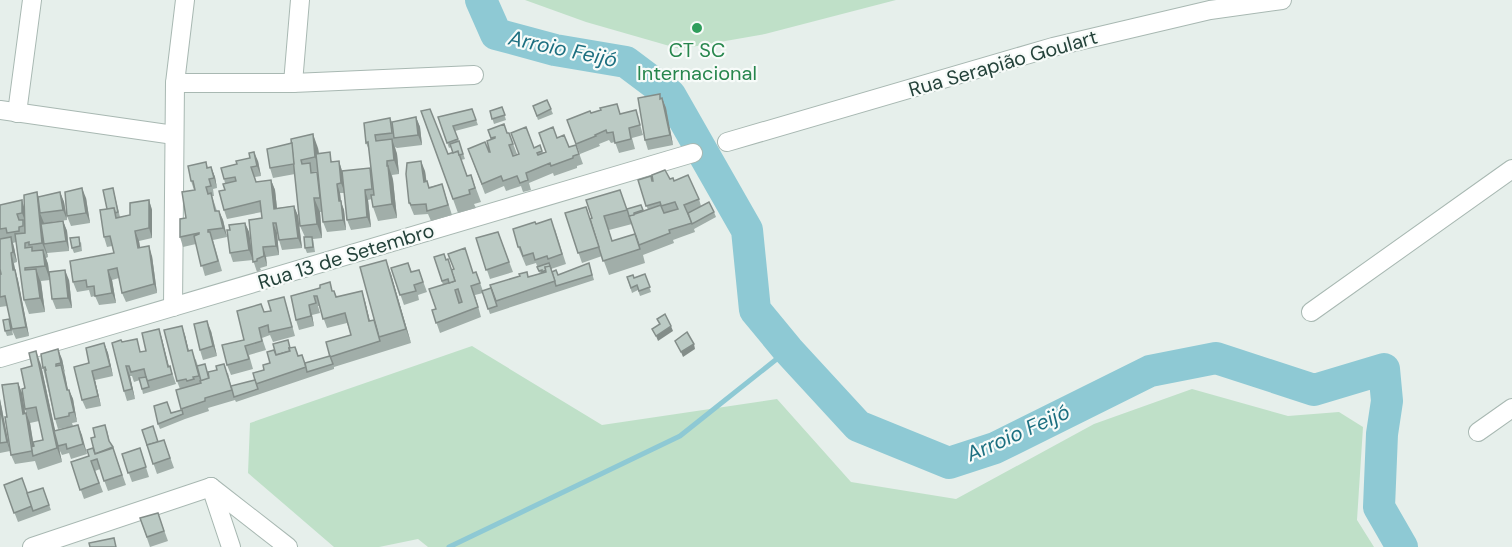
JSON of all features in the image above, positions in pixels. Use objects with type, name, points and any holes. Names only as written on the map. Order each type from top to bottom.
[{"type":"street","points":[[32,0],[9,111],[174,135]]},
{"type":"street","points":[[173,307],[175,83],[185,0]]},
{"type":"street","points":[[293,83],[300,0]]},
{"type":"street","name":"Rua Serapião Goulart","points":[[727,142],[1053,47],[1210,10],[1282,0]]},
{"type":"street","points":[[175,83],[293,83],[474,75]]},
{"type":"street","name":"Rua 13 de Setembro","points":[[0,358],[693,153]]},
{"type":"street","points":[[1311,312],[1512,169]]},
{"type":"street","points":[[1478,432],[1512,408]]},
{"type":"street","points":[[32,547],[211,487]]},
{"type":"street","points":[[211,487],[231,547]]},
{"type":"street","points":[[211,487],[288,547]]},
{"type":"green space","name":"CT SC Internacional","points":[[525,0],[896,0],[765,34],[680,49],[586,22]]},
{"type":"green space","points":[[472,346],[602,425],[777,399],[851,482],[956,499],[1094,424],[1192,389],[1288,416],[1339,412],[1363,427],[1357,520],[1374,547],[428,547],[418,539],[379,547],[334,547],[248,473],[250,423]]},
{"type":"building","points":[[660,94],[670,135],[645,140],[638,98]]},
{"type":"building","points":[[547,100],[551,109],[537,116],[533,106]]},
{"type":"building","points":[[617,104],[620,114],[636,110],[640,125],[629,128],[631,139],[615,143],[613,132],[607,133],[606,130],[576,144],[567,120]]},
{"type":"building","points":[[502,107],[505,115],[492,119],[490,111]]},
{"type":"building","points":[[430,109],[448,154],[458,151],[467,176],[471,175],[475,188],[469,190],[470,194],[453,199],[421,111]]},
{"type":"building","points":[[472,109],[476,120],[453,126],[458,139],[447,143],[438,117]]},
{"type":"building","points":[[416,117],[418,135],[394,138],[392,122]]},
{"type":"building","points":[[390,118],[392,133],[375,135],[376,141],[392,139],[394,160],[387,161],[387,166],[392,204],[373,207],[371,195],[374,195],[364,123]]},
{"type":"building","points":[[504,124],[513,144],[509,145],[513,156],[519,154],[511,133],[526,127],[534,148],[540,145],[542,151],[537,153],[538,155],[546,152],[539,133],[553,127],[557,138],[564,135],[569,147],[576,145],[579,154],[551,166],[550,163],[526,173],[528,180],[520,183],[517,176],[503,181],[501,176],[482,184],[468,149],[485,142],[490,152],[487,141],[495,137],[491,138],[488,130]]},
{"type":"building","points":[[313,134],[315,157],[301,160],[302,164],[310,163],[311,173],[317,172],[320,198],[314,198],[317,224],[300,226],[291,139]]},
{"type":"building","points":[[459,141],[463,154],[459,155],[458,151],[453,153],[450,144]]},
{"type":"building","points":[[292,143],[294,164],[270,168],[267,149]]},
{"type":"building","points":[[254,152],[257,166],[251,167],[256,182],[271,180],[274,209],[294,206],[298,238],[279,240],[276,223],[273,223],[276,246],[263,247],[264,256],[253,262],[249,220],[262,218],[260,201],[224,210],[219,191],[225,190],[223,184],[236,181],[235,177],[224,179],[221,168],[250,158],[249,153]]},
{"type":"building","points":[[330,152],[331,162],[339,161],[341,183],[337,184],[343,220],[323,222],[316,154]]},
{"type":"building","points":[[421,161],[424,182],[427,181],[429,188],[442,184],[448,205],[427,211],[426,204],[411,205],[409,203],[407,163]]},
{"type":"building","points":[[206,162],[207,168],[211,167],[214,178],[209,179],[211,186],[206,187],[208,194],[211,193],[215,211],[219,211],[223,228],[208,230],[218,261],[201,266],[194,236],[199,233],[180,237],[180,219],[186,218],[182,192],[195,190],[188,166]]},
{"type":"building","points":[[370,168],[372,189],[365,190],[367,217],[347,220],[342,171]]},
{"type":"building","points":[[665,170],[670,179],[673,178],[674,181],[688,175],[699,199],[684,205],[692,223],[669,230],[670,233],[639,245],[629,216],[661,205],[660,202],[646,206],[638,180],[651,176],[653,181],[652,175]],"holes":[[[675,202],[678,209],[664,213],[661,206]]]},
{"type":"building","points":[[82,188],[86,213],[67,216],[65,192]]},
{"type":"building","points":[[113,188],[118,212],[115,213],[114,208],[107,209],[103,190]]},
{"type":"building","points":[[620,190],[627,210],[604,216],[612,241],[635,234],[640,249],[603,261],[586,200]]},
{"type":"building","points":[[37,192],[42,243],[29,245],[29,242],[25,243],[25,248],[32,247],[32,251],[43,250],[45,266],[25,268],[25,270],[36,269],[40,298],[24,300],[15,234],[25,233],[24,195]]},
{"type":"building","points":[[60,192],[63,210],[40,213],[38,197]]},
{"type":"building","points":[[22,200],[22,213],[17,214],[19,220],[23,220],[23,226],[19,227],[19,231],[7,233],[6,228],[0,229],[0,205]]},
{"type":"building","points":[[149,200],[149,228],[135,231],[138,248],[149,246],[154,284],[122,293],[117,268],[108,270],[112,293],[95,296],[94,286],[87,287],[86,280],[73,282],[70,261],[114,253],[110,236],[104,237],[100,210],[114,208],[116,218],[130,215],[130,203]]},
{"type":"building","points":[[709,202],[714,212],[692,224],[688,213]]},
{"type":"building","points":[[641,205],[643,210],[629,216],[627,209]]},
{"type":"building","points":[[586,207],[599,247],[578,253],[565,213]]},
{"type":"building","points":[[551,219],[562,254],[548,259],[547,256],[535,260],[533,253],[523,256],[513,229]]},
{"type":"building","points":[[63,221],[66,241],[44,244],[41,224]]},
{"type":"building","points":[[245,223],[249,250],[230,253],[227,230],[230,230],[229,225]]},
{"type":"building","points":[[498,232],[509,262],[486,270],[476,238]]},
{"type":"building","points":[[11,237],[13,270],[15,270],[26,327],[12,329],[5,296],[0,297],[0,239]]},
{"type":"building","points":[[79,237],[80,246],[72,248],[70,238]]},
{"type":"building","points":[[304,237],[312,237],[313,247],[305,248]]},
{"type":"building","points":[[465,248],[473,273],[476,272],[480,283],[471,286],[478,307],[436,323],[432,310],[436,309],[429,289],[455,281],[451,270],[454,269],[448,254]],"holes":[[[458,289],[462,302],[459,303],[455,290]]]},
{"type":"building","points":[[444,254],[446,260],[448,259],[455,281],[449,283],[448,279],[442,281],[434,257]]},
{"type":"building","points":[[386,260],[406,329],[379,337],[360,267]]},
{"type":"building","points":[[408,263],[411,272],[419,270],[423,282],[414,285],[416,291],[400,295],[391,268]]},
{"type":"building","points":[[549,263],[550,266],[545,267],[546,270],[539,271],[537,267]]},
{"type":"building","points":[[589,263],[592,275],[556,286],[552,272],[556,270],[558,275]]},
{"type":"building","points":[[550,266],[555,281],[496,301],[490,285],[527,272],[528,277],[546,272],[545,267]]},
{"type":"building","points":[[65,270],[68,298],[52,299],[49,272]]},
{"type":"building","points":[[645,274],[650,287],[639,291],[637,285],[631,288],[627,277],[633,275],[634,278]]},
{"type":"building","points":[[330,282],[336,297],[362,291],[369,321],[374,320],[380,341],[330,357],[326,342],[351,335],[345,313],[323,319],[317,296],[314,296],[316,303],[309,305],[311,316],[296,320],[291,296],[320,288],[320,285]]},
{"type":"building","points":[[491,288],[497,306],[488,309],[482,291]]},
{"type":"building","points":[[284,297],[292,327],[269,332],[268,325],[259,328],[262,341],[245,346],[249,359],[227,365],[222,345],[244,340],[237,311],[261,304],[264,312],[271,311],[268,301]]},
{"type":"building","points":[[665,314],[671,326],[656,336],[652,329],[660,324],[657,319]]},
{"type":"building","points":[[9,319],[11,330],[5,331],[3,320]]},
{"type":"building","points":[[207,321],[213,346],[200,350],[194,324]]},
{"type":"building","points":[[182,326],[188,351],[192,350],[199,376],[187,381],[186,379],[177,381],[164,330]]},
{"type":"building","points":[[159,329],[168,367],[170,366],[172,374],[147,381],[144,369],[131,372],[129,366],[126,366],[132,389],[124,391],[112,343],[137,339],[140,352],[146,351],[142,333]]},
{"type":"building","points":[[687,332],[694,344],[681,352],[675,341]]},
{"type":"building","points":[[288,340],[290,351],[276,355],[273,344]]},
{"type":"building","points":[[104,343],[110,366],[92,371],[98,396],[82,400],[74,367],[89,363],[86,348]]},
{"type":"building","points":[[295,347],[298,356],[302,355],[306,367],[256,384],[253,373],[264,370],[263,365],[270,363],[267,352],[274,350],[276,355]]},
{"type":"building","points":[[58,349],[61,363],[56,366],[61,365],[74,412],[69,413],[69,416],[55,419],[41,354]]},
{"type":"building","points":[[36,351],[57,448],[33,456],[31,447],[34,446],[33,442],[43,440],[36,407],[25,409],[22,389],[25,388],[21,369],[32,366],[29,353]]},
{"type":"building","points":[[330,356],[333,364],[307,372],[305,363]]},
{"type":"building","points":[[205,364],[209,379],[201,381],[197,366]]},
{"type":"building","points":[[224,364],[232,390],[205,398],[205,401],[181,409],[176,390],[201,383],[200,381],[209,378],[208,372],[217,370],[216,366]]},
{"type":"building","points":[[146,377],[149,387],[142,389],[139,378]]},
{"type":"building","points":[[255,380],[258,389],[234,397],[231,386]]},
{"type":"building","points":[[18,383],[32,451],[11,455],[2,385]]},
{"type":"building","points":[[167,402],[171,413],[182,410],[183,414],[158,424],[154,406]]},
{"type":"building","points":[[0,407],[7,442],[0,443]]},
{"type":"building","points":[[78,425],[83,444],[67,449],[66,444],[58,446],[54,431]]},
{"type":"building","points":[[105,425],[113,447],[95,454],[91,438],[95,437],[93,428]]},
{"type":"building","points":[[153,426],[158,442],[147,445],[142,430]]},
{"type":"building","points":[[164,440],[170,458],[153,464],[147,445]]},
{"type":"building","points":[[93,448],[95,454],[113,448],[122,475],[104,481],[97,459],[91,461],[99,483],[80,490],[71,462],[89,456],[87,450]]},
{"type":"building","points":[[140,448],[146,467],[128,473],[122,454]]},
{"type":"building","points":[[22,478],[32,506],[14,513],[4,485]]},
{"type":"building","points":[[43,488],[49,505],[33,511],[27,493]]},
{"type":"building","points":[[158,513],[164,531],[147,537],[140,518]]},
{"type":"building","points":[[114,538],[116,547],[90,547],[89,543]]},
{"type":"waterway","name":"Arroio Feijó","points":[[481,0],[496,34],[555,50],[626,62],[670,95],[747,230],[755,310],[788,350],[858,426],[949,463],[995,448],[1150,371],[1216,358],[1314,390],[1384,369],[1387,401],[1382,434],[1379,507],[1402,547]]},
{"type":"waterway","points":[[449,547],[680,436],[788,350]]},
{"type":"place","name":"CT SC Internacional","points":[[697,28]]}]
